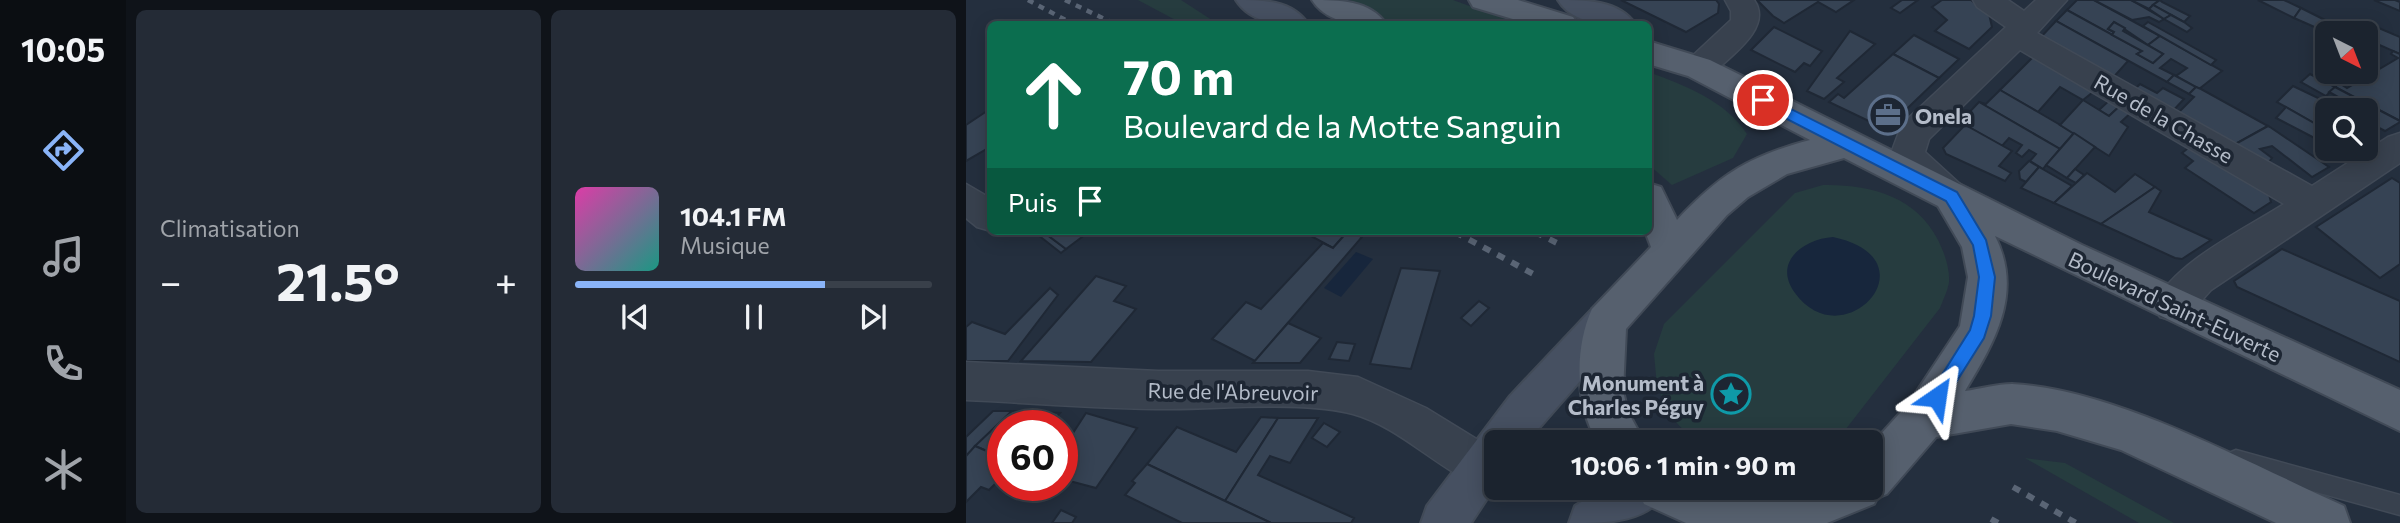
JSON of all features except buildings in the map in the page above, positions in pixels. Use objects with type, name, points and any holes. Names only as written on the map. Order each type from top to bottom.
[{"type":"main road","points":[[1251,0],[1287,21]]},
{"type":"main road","points":[[1327,0],[1365,21]]},
{"type":"main road","points":[[1484,0],[1552,21]]},
{"type":"main road","points":[[1573,0],[1613,21]]},
{"type":"main road","points":[[1652,43],[1699,68]]},
{"type":"main road","name":"Boulevard Saint-Euverte","points":[[1652,53],[1699,68],[1951,197],[2400,411]]},
{"type":"main road","points":[[1510,430],[1525,410],[1714,205],[1752,176],[1776,163],[1849,143]]},
{"type":"main road","points":[[1883,464],[1923,418],[1978,333],[1986,298],[1987,277],[1980,244],[1951,197]]},
{"type":"main road","points":[[1652,206],[1672,250]]},
{"type":"main road","points":[[1606,322],[1601,364],[1602,391],[1608,420],[1615,430]]},
{"type":"main road","points":[[1923,418],[2011,404],[2057,411],[2128,431],[2327,523]]},
{"type":"main road","points":[[1444,523],[1484,465]]},
{"type":"main road","points":[[1592,523],[1627,500]]},
{"type":"main road","points":[[1676,507],[1745,520],[1778,519],[1811,510],[1832,500]]},
{"type":"street","points":[[1699,68],[1745,23],[1746,10],[1739,0]]},
{"type":"street","points":[[1987,0],[2021,30]]},
{"type":"street","points":[[1951,197],[1907,156],[1914,133],[2053,0]]},
{"type":"street","name":"Rue de la Chasse","points":[[2021,30],[2312,203]]},
{"type":"street","points":[[2173,305],[2198,279],[2400,146]]},
{"type":"street","points":[[966,198],[987,215]]},
{"type":"street","name":"Rue de l'Abreuvoir","points":[[966,381],[1158,390],[1308,390],[1358,396],[1411,422],[1484,449]]},
{"type":"lane","points":[[2128,431],[2400,505]]},
{"type":"green space","points":[[1138,0],[1181,0],[1213,21],[1177,21]]},
{"type":"green space","points":[[1350,0],[1453,0],[1511,21],[1388,21]]},
{"type":"green space","points":[[1652,73],[1716,103],[1738,122],[1747,134],[1733,158],[1672,185],[1652,168]]},
{"type":"green space","points":[[1823,185],[1857,187],[1890,196],[1917,213],[1929,225],[1938,240],[1948,266],[1949,282],[1940,308],[1845,430],[1684,430],[1671,417],[1657,386],[1654,354],[1664,324],[1795,193]]},
{"type":"green space","points":[[2025,458],[2065,463],[2174,523],[2139,523]]},
{"type":"water","points":[[1833,237],[1863,248],[1877,264],[1879,282],[1871,298],[1856,311],[1836,316],[1815,311],[1795,293],[1787,271],[1794,254],[1802,247]]},
{"type":"water","points":[[1356,252],[1373,259],[1341,297],[1324,288]]},
{"type":"railway","points":[[1028,0],[1067,21]]},
{"type":"railway","points":[[1065,0],[1109,21]]},
{"type":"railway","points":[[1461,235],[1539,277]]},
{"type":"railway","points":[[1541,235],[1561,245]]},
{"type":"railway","points":[[2013,487],[2076,523]]},
{"type":"railway","points":[[1991,519],[1998,523]]},
{"type":"place","name":"Onela","points":[[1888,115]]},
{"type":"place","name":"Monument à Charles Péguy","points":[[1731,394]]},
{"type":"route","points":[[1763,100],[1951,197],[1980,244],[1987,277],[1983,316],[1978,333],[1937,397]]}]
